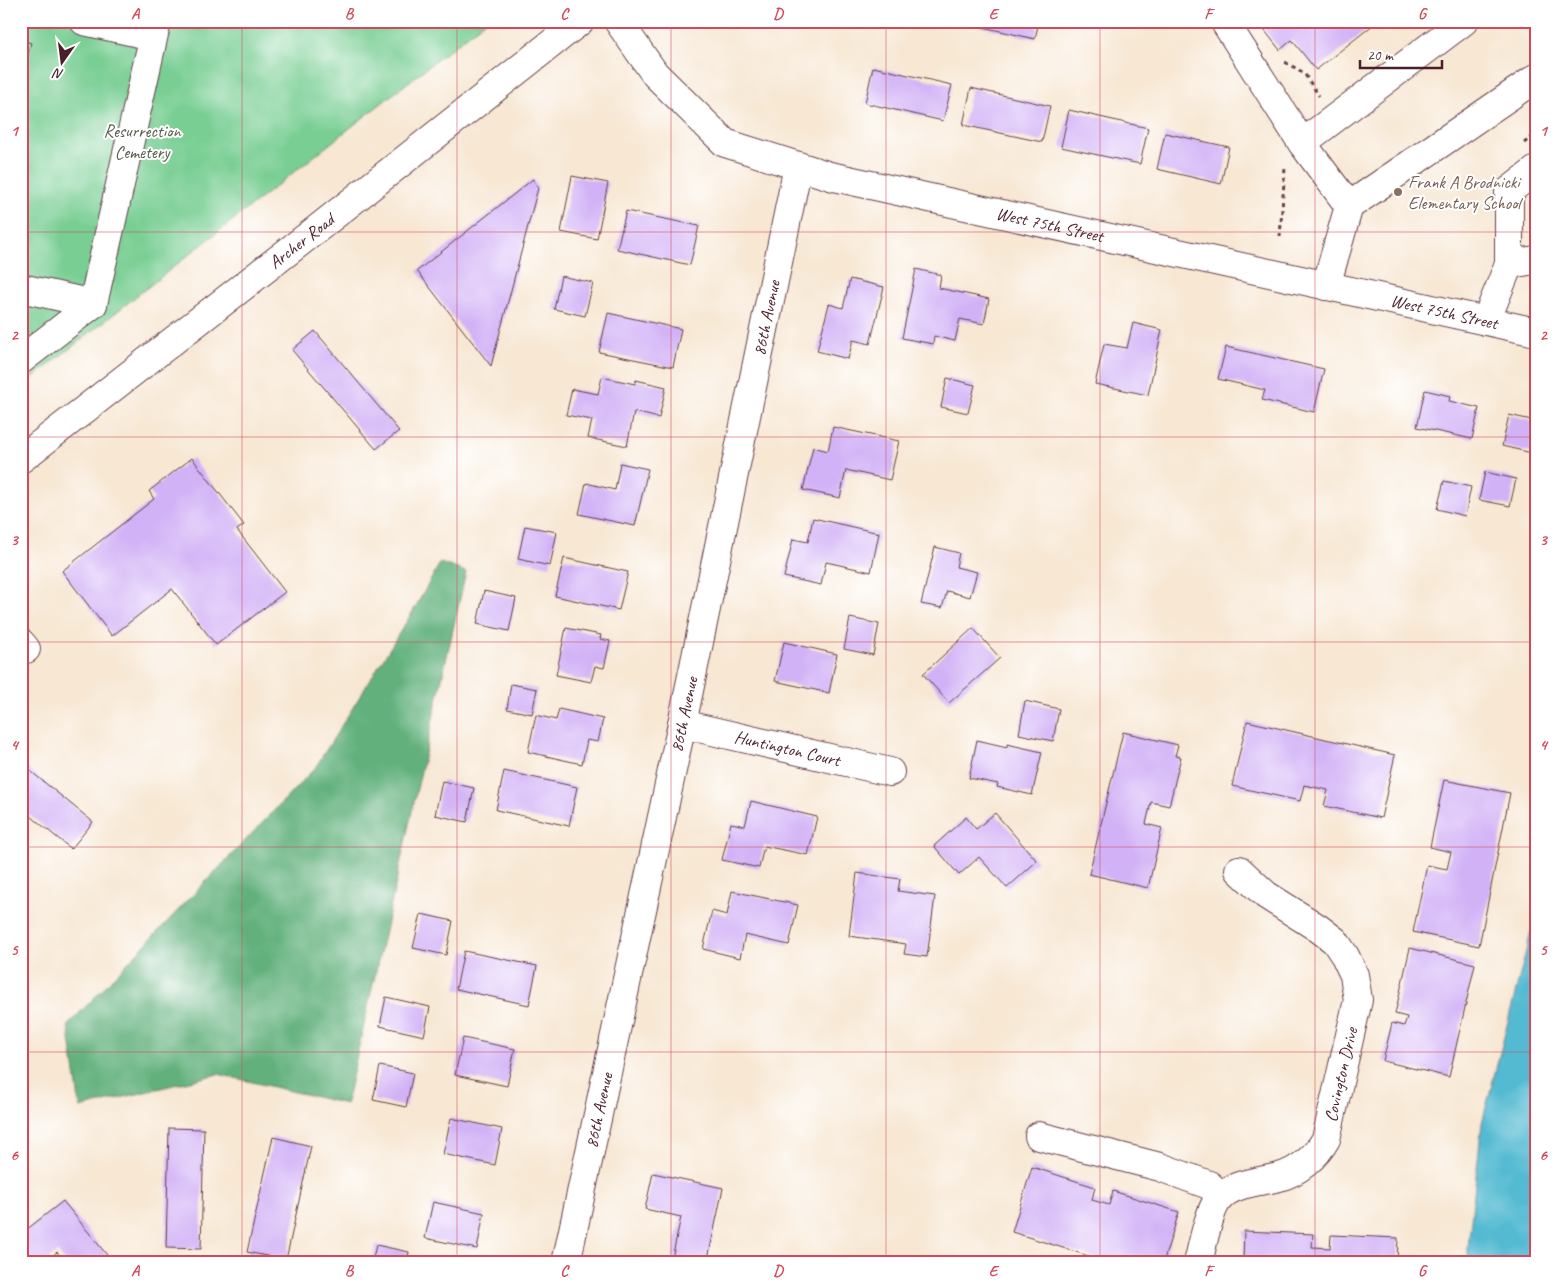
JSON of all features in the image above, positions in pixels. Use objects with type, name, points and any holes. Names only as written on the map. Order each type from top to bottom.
[{"type":"street","points":[[21,360],[93,304],[155,29],[84,21]]},
{"type":"street","name":"Archer Road","points":[[21,459],[317,229],[580,21]]},
{"type":"street","name":"West 75th Street","points":[[618,21],[655,74],[725,143],[830,176],[1536,332]]},
{"type":"street","points":[[1224,21],[1302,143],[1349,206]]},
{"type":"street","points":[[1302,143],[1464,21]]},
{"type":"street","points":[[1326,286],[1349,206],[1536,78]]},
{"type":"street","name":"86th Avenue","points":[[566,1263],[682,724],[798,166]]},
{"type":"street","points":[[1486,321],[1523,262],[1509,191],[1536,170]]},
{"type":"street","points":[[21,288],[93,304]]},
{"type":"street","name":"Huntington Court","points":[[682,724],[890,772]]},
{"type":"street","name":"Covington Drive","points":[[1221,1196],[1229,1190],[1243,1185],[1280,1177],[1294,1171],[1320,1149],[1326,1139],[1358,1000],[1354,975],[1345,956],[1334,941],[1318,928],[1266,895],[1239,870]]},
{"type":"street","points":[[1039,1136],[1160,1167],[1209,1185],[1221,1196],[1217,1200],[1212,1212],[1198,1263]]},
{"type":"path","points":[[1279,58],[1304,73],[1320,99]]},
{"type":"green space","name":"Resurrection Cemetery","points":[[21,21],[486,21],[21,387]]},
{"type":"green space","points":[[440,563],[466,572],[346,1104],[218,1074],[80,1108],[68,1025],[315,768],[415,608]]},
{"type":"water","points":[[1536,912],[1536,1263],[1468,1263],[1468,1247],[1482,1123]]},
{"type":"building","points":[[957,21],[1039,21],[1035,39]]},
{"type":"building","points":[[1257,21],[1378,21],[1316,70],[1292,40],[1280,50]]},
{"type":"building","points":[[21,40],[31,43],[26,61],[21,59]]},
{"type":"building","points":[[873,67],[952,85],[943,121],[865,103]]},
{"type":"building","points":[[971,88],[1050,106],[1042,142],[963,125]]},
{"type":"building","points":[[1069,110],[1148,128],[1140,164],[1061,147]]},
{"type":"building","points":[[1165,133],[1229,147],[1221,184],[1157,169]]},
{"type":"building","points":[[572,176],[608,183],[597,239],[561,232]]},
{"type":"building","points":[[533,179],[538,188],[491,366],[417,271]]},
{"type":"building","points":[[626,211],[699,226],[690,265],[617,249]]},
{"type":"building","points":[[916,269],[941,275],[939,288],[989,299],[984,324],[960,319],[955,341],[934,336],[933,344],[902,338]]},
{"type":"building","points":[[561,276],[593,283],[585,316],[554,309]]},
{"type":"building","points":[[850,279],[884,287],[870,344],[853,340],[848,359],[817,351],[829,304],[843,308]]},
{"type":"building","points":[[608,313],[681,329],[673,367],[599,352]]},
{"type":"building","points":[[1133,323],[1162,330],[1148,395],[1095,384],[1104,344],[1127,348]]},
{"type":"building","points":[[315,331],[399,431],[376,449],[292,350]]},
{"type":"building","points":[[1226,347],[1324,369],[1314,412],[1262,400],[1265,390],[1218,379]]},
{"type":"building","points":[[602,377],[635,384],[636,380],[666,387],[659,418],[634,412],[627,446],[588,438],[592,420],[566,415],[572,389],[598,394]]},
{"type":"building","points":[[947,378],[975,385],[968,413],[941,407]]},
{"type":"building","points":[[1425,390],[1450,396],[1449,401],[1479,408],[1472,439],[1417,427]]},
{"type":"building","points":[[1509,415],[1536,421],[1536,454],[1502,446]]},
{"type":"building","points":[[833,427],[899,441],[890,480],[846,470],[840,498],[803,490],[813,447],[828,451]]},
{"type":"building","points":[[192,458],[244,525],[237,530],[285,592],[216,645],[172,589],[112,636],[62,571],[154,499],[149,491]]},
{"type":"building","points":[[620,463],[648,469],[635,526],[579,514],[586,483],[615,490]]},
{"type":"building","points":[[1485,472],[1516,479],[1510,506],[1479,500]]},
{"type":"building","points":[[1444,481],[1471,487],[1465,516],[1437,509]]},
{"type":"building","points":[[813,518],[879,533],[871,572],[826,562],[821,585],[784,577],[793,539],[808,542]]},
{"type":"building","points":[[525,526],[557,532],[550,566],[518,559]]},
{"type":"building","points":[[935,547],[959,553],[956,567],[977,572],[970,597],[947,591],[942,608],[921,604]]},
{"type":"building","points":[[564,558],[628,572],[619,610],[555,596]]},
{"type":"building","points":[[484,591],[516,598],[509,631],[477,624]]},
{"type":"building","points":[[850,618],[879,624],[873,655],[844,649]]},
{"type":"building","points":[[566,628],[601,635],[600,639],[610,641],[604,668],[595,666],[591,682],[556,675]]},
{"type":"building","points":[[973,628],[1000,658],[949,703],[923,674]]},
{"type":"building","points":[[784,642],[837,654],[829,693],[775,681]]},
{"type":"building","points":[[511,684],[537,689],[532,714],[507,709]]},
{"type":"building","points":[[1025,701],[1059,709],[1053,741],[1019,734]]},
{"type":"building","points":[[559,709],[603,719],[598,742],[587,740],[582,764],[528,752],[536,715],[556,720]]},
{"type":"building","points":[[1247,721],[1395,755],[1381,818],[1324,806],[1328,790],[1304,785],[1300,801],[1232,786]]},
{"type":"building","points":[[1123,732],[1178,745],[1175,756],[1181,757],[1169,806],[1151,802],[1146,824],[1162,828],[1148,888],[1089,874]]},
{"type":"building","points":[[977,740],[1007,747],[1007,744],[1042,752],[1032,795],[997,787],[998,784],[969,778]]},
{"type":"building","points":[[28,769],[93,822],[71,849],[21,808],[21,777]]},
{"type":"building","points":[[504,771],[577,787],[569,826],[496,810]]},
{"type":"building","points":[[1444,780],[1510,793],[1479,946],[1413,932],[1427,865],[1447,869],[1451,852],[1430,847]]},
{"type":"building","points":[[442,781],[474,788],[467,822],[435,815]]},
{"type":"building","points":[[751,801],[817,817],[808,855],[764,846],[759,868],[722,860],[731,823],[745,826]]},
{"type":"building","points":[[995,813],[1037,861],[1007,888],[979,857],[959,875],[934,846],[966,817],[976,829]]},
{"type":"building","points":[[857,873],[900,879],[898,891],[935,896],[927,957],[904,954],[906,944],[849,936]]},
{"type":"building","points":[[732,891],[798,905],[789,945],[745,935],[740,958],[703,949],[712,911],[727,915]]},
{"type":"building","points":[[421,914],[453,921],[446,955],[413,948]]},
{"type":"building","points":[[1410,948],[1475,964],[1449,1077],[1383,1061],[1392,1023],[1404,1026],[1407,1017],[1395,1014]]},
{"type":"building","points":[[464,951],[537,966],[529,1005],[456,989]]},
{"type":"building","points":[[386,997],[430,1007],[424,1036],[380,1026]]},
{"type":"building","points":[[463,1038],[515,1049],[507,1086],[455,1075]]},
{"type":"building","points":[[380,1066],[413,1073],[406,1107],[373,1100]]},
{"type":"building","points":[[451,1118],[502,1129],[495,1165],[443,1154]]},
{"type":"building","points":[[169,1128],[204,1129],[201,1249],[166,1248]]},
{"type":"building","points":[[273,1137],[311,1146],[286,1260],[247,1252]]},
{"type":"building","points":[[1032,1167],[1095,1187],[1092,1200],[1109,1205],[1113,1191],[1179,1212],[1163,1263],[1111,1263],[1012,1232]]},
{"type":"building","points":[[653,1173],[723,1188],[707,1263],[695,1263],[672,1258],[681,1217],[645,1209]]},
{"type":"building","points":[[63,1201],[107,1255],[97,1263],[66,1263],[57,1252],[44,1263],[33,1263],[21,1249],[21,1234]]},
{"type":"building","points":[[433,1202],[484,1213],[477,1249],[425,1238]]},
{"type":"building","points":[[1244,1231],[1313,1234],[1312,1247],[1330,1248],[1331,1235],[1398,1238],[1397,1263],[1243,1263]]},
{"type":"building","points":[[376,1245],[409,1252],[407,1263],[372,1263]]},
{"type":"place","name":"Frank A Brodnicki Elementary School","points":[[1398,192]]}]
